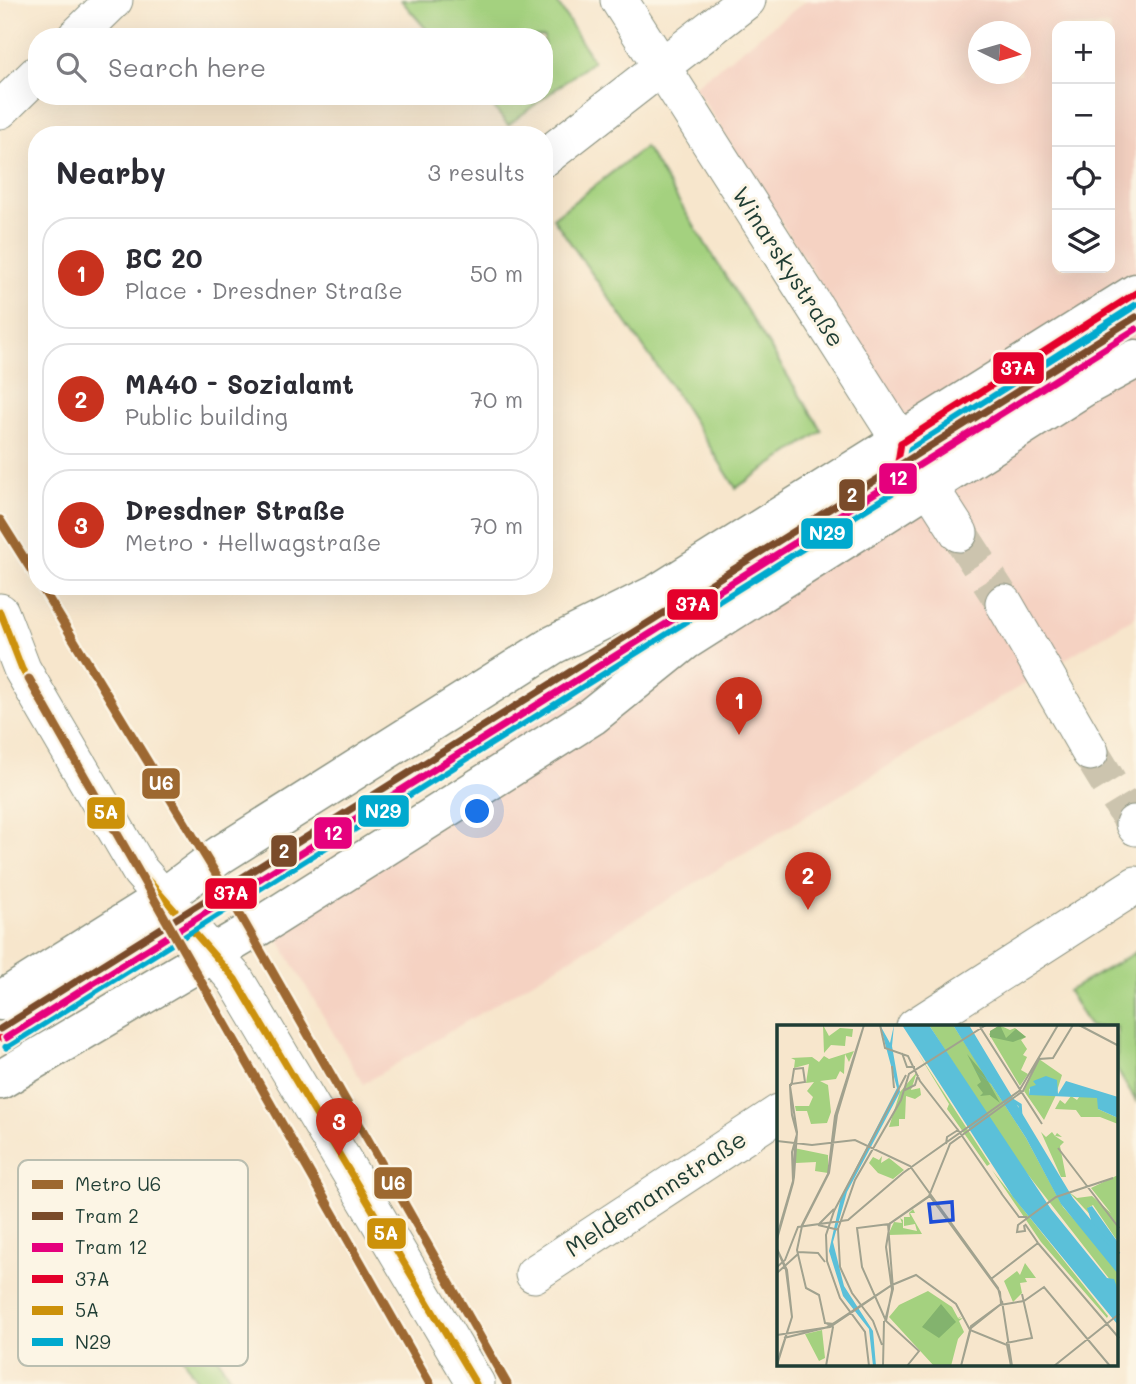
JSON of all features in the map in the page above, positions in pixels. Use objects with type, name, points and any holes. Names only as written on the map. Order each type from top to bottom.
[{"type":"main road","points":[[0,1001],[163,898],[220,855],[553,645],[658,593],[901,443],[1136,293]]},
{"type":"main road","points":[[0,1080],[213,954],[592,716],[685,641],[1084,387],[1136,359]]},
{"type":"street","points":[[85,28],[114,0]]},
{"type":"street","name":"Winarskystraße","points":[[619,0],[959,533]]},
{"type":"street","points":[[553,151],[747,0]]},
{"type":"street","points":[[0,110],[28,84]]},
{"type":"street","points":[[1004,603],[1090,752]]},
{"type":"street","points":[[0,612],[22,669],[140,871],[235,979],[476,1384]]},
{"type":"street","points":[[918,1025],[1136,885]]},
{"type":"street","name":"Meldemannstraße","points":[[534,1274],[777,1114]]},
{"type":"shaded area","points":[[807,0],[1136,0],[1136,616],[363,1084],[259,906],[930,456],[694,86]]},
{"type":"green space","points":[[401,0],[556,0],[593,61],[553,91],[553,28],[425,28]]},
{"type":"green space","points":[[491,105],[535,105],[508,125]]},
{"type":"green space","points":[[645,147],[822,431],[736,488],[677,395],[553,218]]},
{"type":"green space","points":[[1136,952],[1136,1101],[1118,1072],[1118,1025],[1089,1025],[1068,991]]},
{"type":"green space","points":[[188,1366],[223,1366],[234,1384],[199,1384]]},
{"type":"tunnel","points":[[959,533],[1004,603]]},
{"type":"tunnel","points":[[1090,752],[1134,824]]},
{"type":"metro line","name":"U6","points":[[0,520],[28,565]]},
{"type":"metro line","name":"U6","points":[[46,595],[227,892],[507,1384]]},
{"type":"metro line","name":"U6","points":[[29,679],[430,1384]]},
{"type":"tram line","name":"2","points":[[0,1029],[1136,317]]},
{"type":"tram line","name":"12","points":[[6,1038],[1136,329]]},
{"type":"transit line","name":"37A","points":[[901,443],[1136,293]]},
{"type":"transit line","name":"N29","points":[[6,1047],[893,492],[907,472],[911,449],[1136,305]]},
{"type":"transit line","name":"37A","points":[[0,1038],[887,483],[897,468],[901,443]]},
{"type":"transit line","name":"5A","points":[[0,612],[22,669],[140,871],[235,979],[476,1384]]},
{"type":"place","name":"BC 20","points":[[739,735]]},
{"type":"place","name":"MA40 - Sozialamt","points":[[808,910]]},
{"type":"place","name":"Dresdner Straße","points":[[339,1156]]}]
